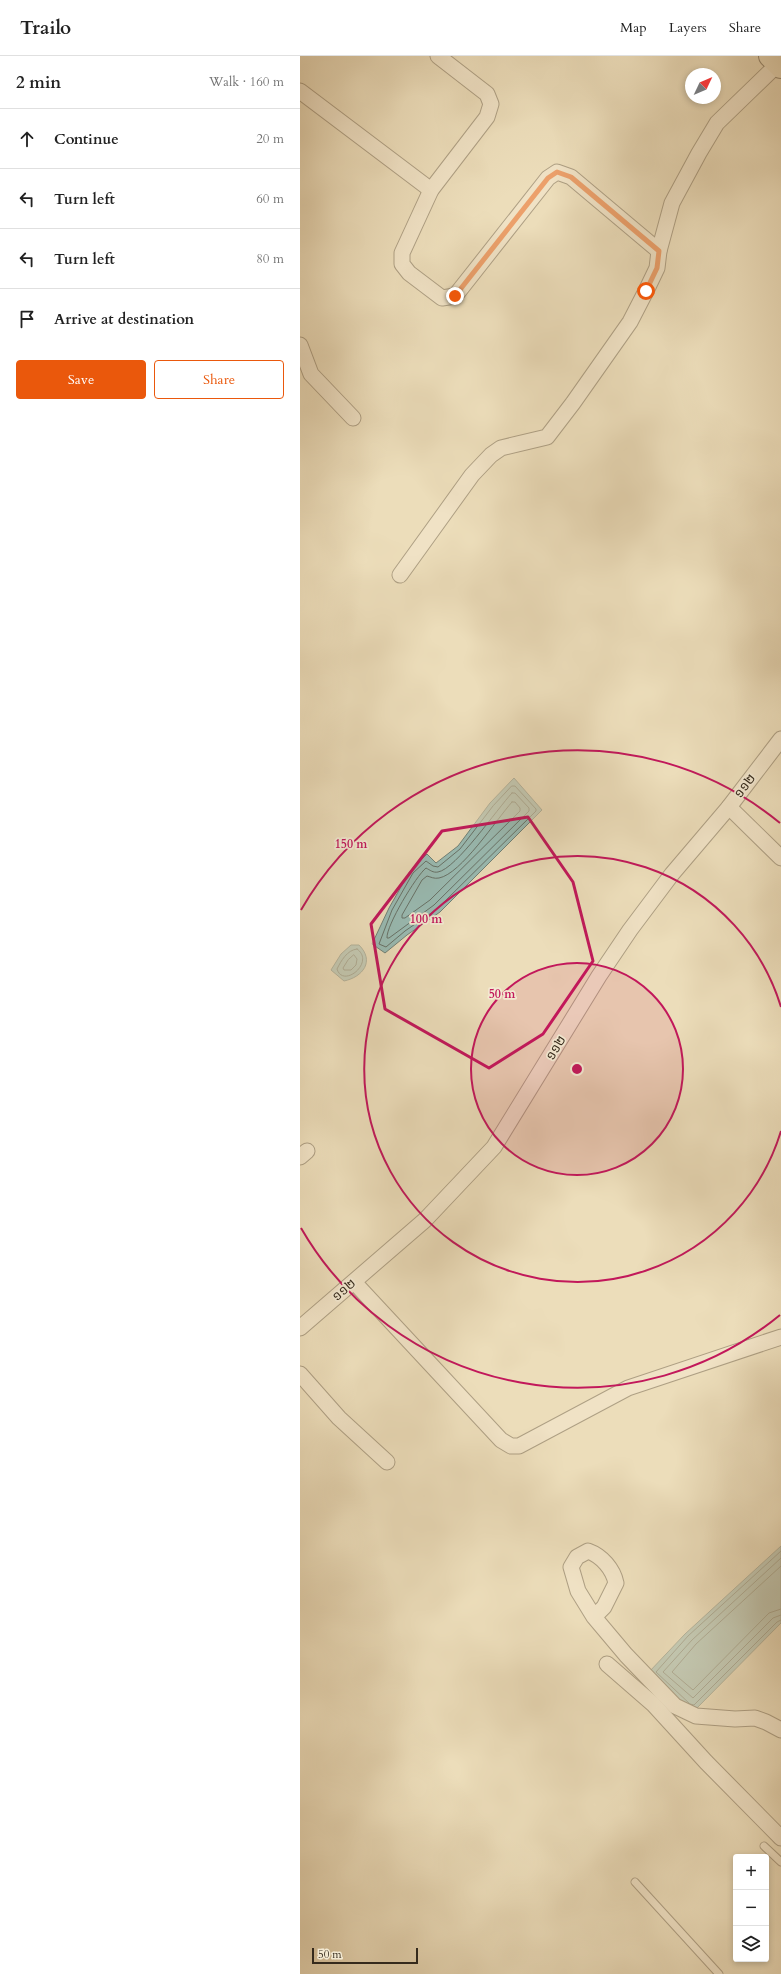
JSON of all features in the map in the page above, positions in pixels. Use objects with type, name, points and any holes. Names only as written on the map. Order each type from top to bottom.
[{"type":"street","points":[[438,56],[487,94],[491,104],[487,117],[431,190],[402,253],[402,264],[409,273],[442,298],[450,298],[459,292],[548,178],[557,172],[571,177],[659,251]]},
{"type":"street","points":[[400,575],[472,475],[491,455],[501,448],[547,437],[630,322],[657,268],[659,251],[672,203],[717,123],[776,62]]},
{"type":"street","points":[[300,91],[431,190]]},
{"type":"street","points":[[300,345],[311,374],[353,418]]},
{"type":"street","name":"១១២","points":[[300,1328],[425,1220],[494,1147],[599,976],[630,930],[672,874],[730,807],[781,739]]},
{"type":"street","points":[[730,807],[781,858]]},
{"type":"street","points":[[354,1282],[501,1440],[511,1446],[519,1446],[628,1388],[781,1337]]},
{"type":"street","points":[[300,1374],[339,1418],[387,1462]]},
{"type":"street","points":[[594,1617],[626,1655],[675,1706],[696,1716],[736,1719],[755,1718],[781,1730]]},
{"type":"street","points":[[607,1664],[653,1704],[781,1838]]},
{"type":"lane","points":[[764,1846],[781,1862]]},
{"type":"lane","points":[[635,1882],[719,1974]]},
{"type":"highlighted area","points":[[528,817],[573,882],[593,961],[543,1034],[489,1068],[385,1009],[371,924],[442,831]]},
{"type":"water","points":[[514,778],[542,810],[440,912],[407,935],[385,953],[372,944],[389,908],[410,871],[427,854],[436,863],[458,846],[490,803]]},
{"type":"water","points":[[351,945],[359,945],[364,951],[366,957],[365,968],[357,976],[344,981],[331,970],[341,954]]},
{"type":"water","points":[[781,1546],[781,1623],[695,1710],[688,1707],[649,1672],[685,1634]]},
{"type":"route","points":[[455,296],[548,178],[557,172],[571,177],[659,251],[657,268],[646,291]]}]
